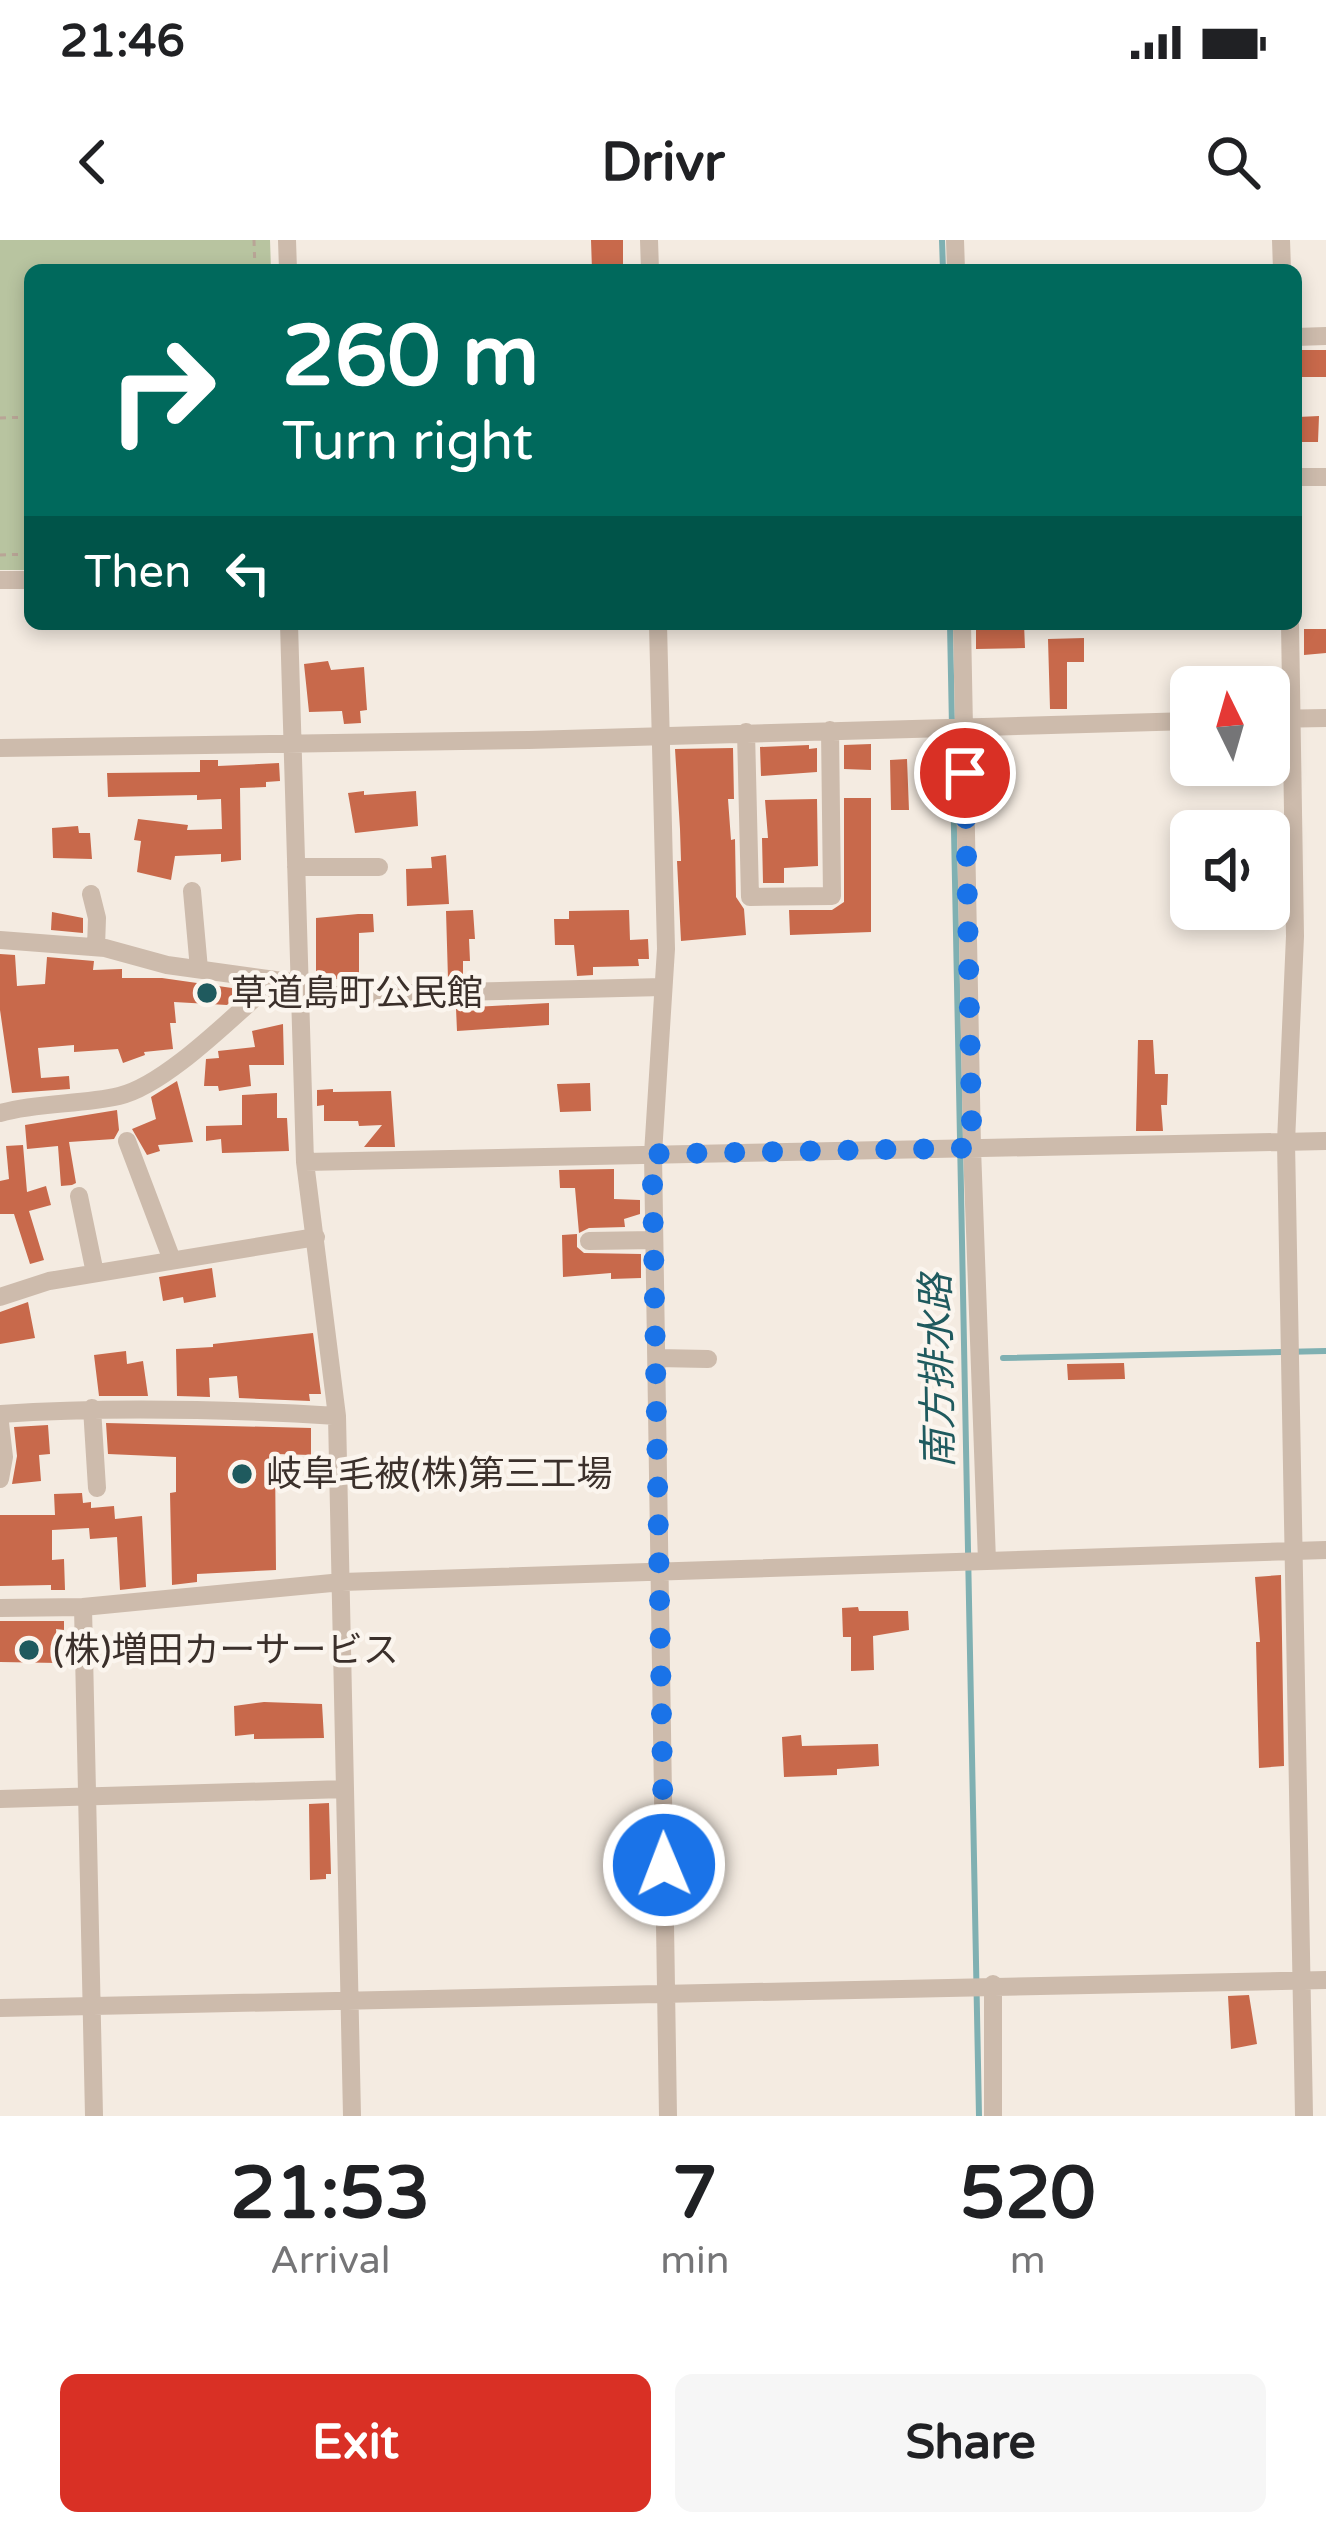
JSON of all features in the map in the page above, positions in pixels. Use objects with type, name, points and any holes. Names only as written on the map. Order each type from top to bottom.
[{"type":"street","points":[[290,630],[304,1162],[337,1416],[352,2116]]},
{"type":"street","points":[[658,630],[666,949],[652,1154],[668,2116]]},
{"type":"street","points":[[962,630],[956,726],[984,1561]]},
{"type":"street","points":[[1290,630],[1295,936],[1286,1142],[1304,2116]]},
{"type":"street","points":[[1292,718],[1326,718]]},
{"type":"street","points":[[0,748],[1170,721]]},
{"type":"street","points":[[746,732],[751,898],[832,896],[830,730]]},
{"type":"street","points":[[296,867],[379,867]]},
{"type":"street","points":[[192,891],[199,969]]},
{"type":"street","points":[[91,894],[97,918],[96,947]]},
{"type":"street","points":[[0,940],[96,947],[275,980],[300,989],[663,987]]},
{"type":"street","points":[[0,1113],[34,1103],[119,1096],[142,1088],[275,980]]},
{"type":"street","points":[[127,1141],[172,1260]]},
{"type":"street","points":[[304,1162],[1326,1141]]},
{"type":"street","points":[[79,1196],[95,1273]]},
{"type":"street","points":[[0,1297],[49,1281],[316,1238]]},
{"type":"street","points":[[589,1240],[654,1240]]},
{"type":"street","points":[[657,1358],[708,1359]]},
{"type":"street","points":[[0,1479],[4,1457],[0,1418],[92,1408],[337,1416]]},
{"type":"street","points":[[92,1408],[97,1488]]},
{"type":"street","points":[[0,1608],[83,1607],[342,1582],[1326,1550]]},
{"type":"street","points":[[83,1607],[94,2116]]},
{"type":"street","points":[[0,1798],[345,1789]]},
{"type":"street","points":[[0,2008],[1326,1980]]},
{"type":"street","points":[[991,1984],[994,2116]]},
{"type":"green space","points":[[0,240],[270,240],[271,264],[24,264],[24,570],[0,570]]},
{"type":"building","points":[[591,240],[623,240],[623,264],[592,264]]},
{"type":"building","points":[[1302,350],[1326,350],[1326,377],[1302,377]]},
{"type":"building","points":[[1319,416],[1318,442],[1302,442],[1302,417]]},
{"type":"building","points":[[1304,629],[1326,629],[1326,653],[1304,655]]},
{"type":"building","points":[[976,630],[1024,630],[1025,648],[976,649]]},
{"type":"building","points":[[1084,638],[1084,662],[1067,662],[1067,709],[1050,709],[1048,639]]},
{"type":"building","points":[[328,661],[331,670],[364,667],[367,710],[360,711],[361,723],[344,724],[342,711],[309,712],[304,664]]},
{"type":"building","points":[[871,744],[871,770],[844,769],[844,745]]},
{"type":"building","points":[[809,745],[809,749],[817,748],[817,772],[761,776],[760,747]]},
{"type":"building","points":[[733,748],[734,799],[728,799],[731,840],[735,839],[736,897],[744,909],[746,935],[681,941],[675,749]]},
{"type":"building","points":[[907,759],[909,810],[891,810],[890,760]]},
{"type":"building","points":[[200,760],[218,760],[218,766],[279,763],[280,781],[240,788],[241,860],[221,862],[221,854],[175,856],[171,880],[137,872],[141,841],[134,840],[138,819],[188,825],[187,830],[222,829],[221,799],[108,797],[107,773],[200,772]]},
{"type":"building","points":[[364,791],[364,795],[416,791],[418,826],[355,833],[348,793]]},
{"type":"building","points":[[844,798],[871,798],[871,932],[790,935],[789,910],[832,910],[844,902]]},
{"type":"building","points":[[817,799],[818,866],[784,868],[784,883],[763,883],[762,838],[768,838],[765,800]]},
{"type":"building","points":[[78,826],[79,833],[90,833],[92,859],[53,858],[52,828]]},
{"type":"building","points":[[446,855],[449,904],[407,906],[406,869],[432,868],[431,857]]},
{"type":"building","points":[[473,910],[475,939],[469,939],[470,961],[463,961],[463,978],[448,979],[446,911]]},
{"type":"building","points":[[629,910],[630,940],[648,939],[649,959],[638,959],[639,966],[593,967],[593,975],[577,976],[574,945],[555,945],[554,919],[569,919],[569,911]]},
{"type":"building","points":[[52,912],[83,918],[83,933],[51,930]]},
{"type":"building","points":[[373,914],[374,932],[359,933],[359,976],[316,982],[316,918]]},
{"type":"building","points":[[0,954],[15,955],[17,986],[45,984],[47,957],[94,961],[93,970],[122,969],[122,978],[162,978],[232,988],[232,1000],[227,1005],[174,1002],[173,1049],[144,1052],[123,1063],[118,1049],[38,1048],[41,1078],[69,1076],[70,1089],[12,1093],[0,1010]]},
{"type":"building","points":[[549,1003],[549,1025],[457,1031],[456,1008]]},
{"type":"building","points":[[283,1024],[284,1065],[249,1065],[251,1086],[219,1091],[218,1086],[204,1086],[206,1059],[219,1058],[218,1051],[255,1047],[252,1031]]},
{"type":"building","points":[[1138,1040],[1153,1040],[1155,1074],[1168,1074],[1167,1105],[1161,1105],[1163,1131],[1136,1131]]},
{"type":"building","points":[[177,1081],[193,1142],[158,1145],[160,1151],[147,1155],[132,1129],[156,1119],[151,1097]]},
{"type":"building","points":[[590,1083],[591,1111],[560,1112],[557,1084]]},
{"type":"building","points":[[317,1090],[391,1091],[395,1147],[364,1147],[382,1125],[324,1121]]},
{"type":"building","points":[[277,1093],[277,1118],[287,1118],[289,1151],[222,1153],[221,1139],[206,1141],[206,1126],[242,1125],[242,1095]]},
{"type":"building","points":[[117,1110],[119,1130],[114,1139],[69,1142],[76,1183],[72,1185],[61,1186],[58,1146],[27,1149],[25,1125]]},
{"type":"building","points":[[23,1145],[27,1192],[46,1186],[51,1205],[29,1211],[44,1260],[30,1264],[14,1214],[0,1214],[0,1181],[9,1179],[6,1146]]},
{"type":"building","points":[[614,1169],[614,1199],[640,1200],[640,1214],[624,1219],[625,1227],[589,1228],[579,1233],[575,1188],[560,1188],[559,1170]]},
{"type":"building","points":[[577,1234],[577,1247],[584,1253],[641,1254],[641,1278],[611,1279],[611,1273],[563,1277],[562,1235]]},
{"type":"building","points":[[212,1268],[216,1297],[163,1301],[159,1277]]},
{"type":"building","points":[[28,1302],[35,1338],[0,1344],[0,1312]]},
{"type":"building","points":[[313,1333],[321,1394],[309,1394],[310,1401],[239,1398],[237,1376],[209,1378],[210,1397],[177,1396],[176,1349]]},
{"type":"building","points":[[126,1351],[127,1364],[143,1361],[148,1396],[99,1396],[94,1355]]},
{"type":"building","points":[[1124,1363],[1125,1379],[1068,1380],[1067,1364]]},
{"type":"building","points":[[106,1423],[311,1428],[311,1455],[275,1454],[276,1570],[197,1574],[197,1582],[172,1585],[170,1493],[176,1492],[176,1457],[108,1454]]},
{"type":"building","points":[[48,1425],[50,1454],[39,1455],[41,1481],[12,1484],[17,1456],[14,1427]]},
{"type":"building","points":[[82,1493],[83,1503],[91,1502],[91,1508],[114,1506],[115,1519],[142,1516],[146,1587],[120,1590],[117,1537],[90,1539],[89,1528],[52,1530],[52,1560],[64,1559],[65,1590],[51,1590],[51,1585],[0,1586],[0,1515],[55,1515],[54,1494]]},
{"type":"building","points":[[1281,1575],[1284,1766],[1259,1768],[1256,1642],[1260,1642],[1255,1577]]},
{"type":"building","points":[[858,1607],[859,1611],[908,1611],[909,1630],[873,1636],[874,1670],[851,1671],[851,1637],[843,1637],[842,1608]]},
{"type":"building","points":[[0,1621],[64,1621],[64,1630],[56,1629],[59,1663],[0,1662]]},
{"type":"building","points":[[322,1704],[324,1738],[235,1736],[234,1706]]},
{"type":"building","points":[[801,1735],[802,1746],[878,1744],[879,1766],[837,1769],[837,1775],[784,1777],[782,1737]]},
{"type":"building","points":[[329,1803],[331,1874],[310,1880],[309,1804]]},
{"type":"building","points":[[1249,1995],[1257,2044],[1231,2049],[1228,1996]]},
{"type":"waterway","name":"南方排水路","points":[[942,240],[943,264]]},
{"type":"waterway","name":"南方排水路","points":[[950,630],[979,2116]]},
{"type":"waterway","points":[[1003,1358],[1326,1351]]},
{"type":"place","name":"草道島町公民館","points":[[207,993]]},
{"type":"place","name":"岐阜毛被(株)第三工場","points":[[242,1474]]},
{"type":"place","name":"(株)増田カーサービス","points":[[29,1650]]},
{"type":"route","points":[[664,1865],[652,1154],[972,1148],[965,773]]}]
